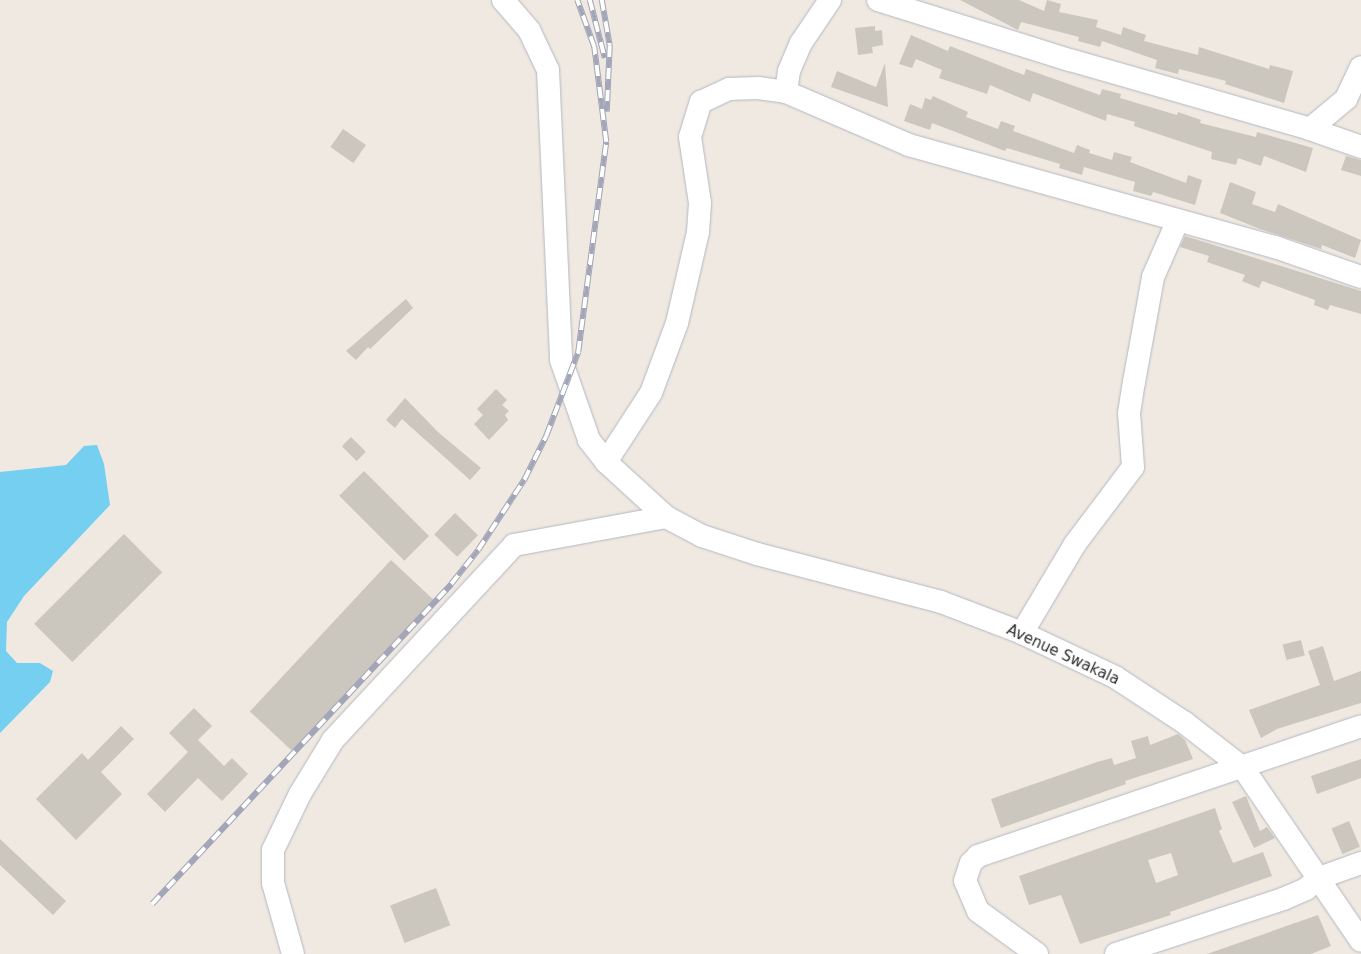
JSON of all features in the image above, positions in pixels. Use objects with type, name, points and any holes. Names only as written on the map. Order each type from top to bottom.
[{"type":"street","name":"Avenue Swakala","points":[[503,0],[529,30],[548,70],[561,360],[589,440],[606,462],[666,517],[702,536],[756,554],[941,602],[1022,634],[1115,677],[1185,723],[1244,768],[1361,941]]},
{"type":"street","points":[[786,92],[789,71],[801,43],[830,0]]},
{"type":"street","points":[[878,0],[1070,60],[1310,129],[1361,147]]},
{"type":"street","points":[[1310,129],[1346,99],[1361,67]]},
{"type":"street","points":[[606,462],[651,393],[677,322],[698,232],[700,203],[690,137],[701,102],[729,89],[758,88],[786,92],[909,145],[1275,247],[1361,277]]},
{"type":"street","points":[[1022,634],[1074,544],[1133,468],[1129,412],[1153,277],[1178,220]]},
{"type":"street","points":[[293,954],[273,883],[273,850],[300,794],[332,740],[514,545],[666,517]]},
{"type":"street","points":[[1037,954],[978,910],[965,881],[971,863],[978,856],[1244,768],[1361,726]]},
{"type":"street","points":[[1119,954],[1283,899],[1306,889],[1319,878],[1361,863]]},
{"type":"water","points":[[97,445],[104,464],[110,505],[24,596],[7,622],[6,651],[17,663],[40,663],[53,671],[50,682],[0,733],[0,472],[66,465],[84,446]]},
{"type":"building","points":[[960,0],[1019,0],[1044,11],[1047,0],[1061,4],[1059,12],[1098,20],[1096,27],[1121,35],[1123,27],[1146,35],[1144,41],[1198,55],[1199,47],[1269,69],[1270,65],[1293,71],[1284,103],[1225,84],[1226,81],[1179,69],[1178,74],[1155,68],[1157,60],[1102,41],[1100,47],[1078,41],[1079,37],[1021,22],[1018,30]]},
{"type":"building","points":[[875,26],[875,31],[882,30],[883,45],[872,47],[873,53],[858,55],[855,28]]},
{"type":"building","points":[[911,35],[948,51],[950,46],[1024,75],[1026,69],[1100,95],[1102,89],[1121,94],[1120,98],[1177,115],[1178,112],[1201,120],[1200,123],[1256,137],[1257,132],[1313,148],[1306,172],[1264,156],[1261,166],[1238,158],[1236,165],[1211,159],[1212,152],[1134,126],[1135,122],[1107,114],[1106,121],[1033,93],[1030,102],[990,85],[987,94],[939,78],[942,70],[916,59],[912,68],[899,64]]},
{"type":"building","points":[[885,63],[888,107],[831,87],[837,71],[876,87]]},
{"type":"building","points":[[933,96],[968,112],[966,117],[998,129],[1001,121],[1015,126],[1013,131],[1074,153],[1077,145],[1090,150],[1089,153],[1112,160],[1114,152],[1132,157],[1130,162],[1186,183],[1188,175],[1202,180],[1195,205],[1153,192],[1151,196],[1133,191],[1135,182],[1084,167],[1082,175],[1059,168],[1060,164],[1007,148],[1005,151],[932,123],[930,130],[904,121],[910,104],[922,109],[925,98],[931,100]]},
{"type":"building","points":[[343,129],[366,145],[353,163],[330,147]]},
{"type":"building","points":[[1346,156],[1361,160],[1361,176],[1341,170]]},
{"type":"building","points":[[1230,182],[1256,192],[1252,204],[1275,212],[1278,204],[1361,240],[1355,258],[1322,245],[1321,249],[1260,229],[1220,213]]},
{"type":"building","points":[[1185,236],[1361,291],[1361,314],[1330,305],[1328,310],[1314,305],[1315,300],[1262,281],[1259,288],[1242,281],[1245,275],[1207,262],[1209,256],[1180,247]]},
{"type":"building","points":[[406,299],[413,308],[370,349],[368,347],[356,360],[346,351]]},
{"type":"building","points":[[496,389],[507,400],[502,405],[509,411],[505,415],[508,420],[489,440],[474,424],[483,415],[477,409]]},
{"type":"building","points":[[405,398],[438,432],[481,468],[470,480],[402,419],[395,428],[386,420]]},
{"type":"building","points":[[351,437],[366,452],[357,461],[342,446]]},
{"type":"building","points":[[364,471],[429,536],[404,561],[339,496]]},
{"type":"building","points":[[455,513],[478,535],[457,557],[434,535]]},
{"type":"building","points":[[124,534],[162,572],[72,662],[34,624]]},
{"type":"building","points":[[391,560],[434,600],[293,752],[250,711]]},
{"type":"building","points":[[1301,640],[1305,656],[1286,660],[1283,645]]},
{"type":"building","points":[[1323,646],[1334,681],[1361,671],[1361,703],[1277,729],[1261,738],[1249,710],[1320,685],[1308,651]]},
{"type":"building","points":[[194,708],[212,726],[198,740],[224,766],[232,758],[248,774],[222,801],[198,778],[165,812],[147,794],[188,752],[169,733]]},
{"type":"building","points":[[121,726],[134,739],[101,772],[122,794],[76,840],[36,799],[82,753],[88,760]]},
{"type":"building","points":[[1178,734],[1185,740],[1193,759],[1125,781],[1126,784],[1001,828],[991,799],[1097,762],[1112,758],[1114,765],[1136,758],[1131,741],[1148,736],[1150,745]]},
{"type":"building","points":[[1361,759],[1361,778],[1317,794],[1311,776]]},
{"type":"building","points":[[1246,796],[1260,831],[1267,827],[1275,838],[1254,848],[1232,802]]},
{"type":"building","points":[[1215,808],[1222,829],[1219,831],[1233,863],[1263,852],[1272,876],[1170,912],[1171,915],[1080,944],[1061,895],[1029,905],[1019,876]],"holes":[[[1171,853],[1178,875],[1156,883],[1148,860]]]},
{"type":"building","points":[[1349,821],[1360,847],[1342,854],[1332,828]]},
{"type":"building","points":[[0,839],[66,901],[53,915],[0,865]]},
{"type":"building","points":[[436,888],[450,925],[405,943],[390,906]]},
{"type":"building","points":[[1318,915],[1331,946],[1311,954],[1207,954]]},
{"type":"railway","points":[[152,904],[451,584],[478,550],[524,480],[546,436],[578,352],[606,142],[594,47],[577,0]]},
{"type":"railway","points":[[590,0],[605,58]]},
{"type":"railway","points":[[602,0],[610,46],[607,112]]}]
